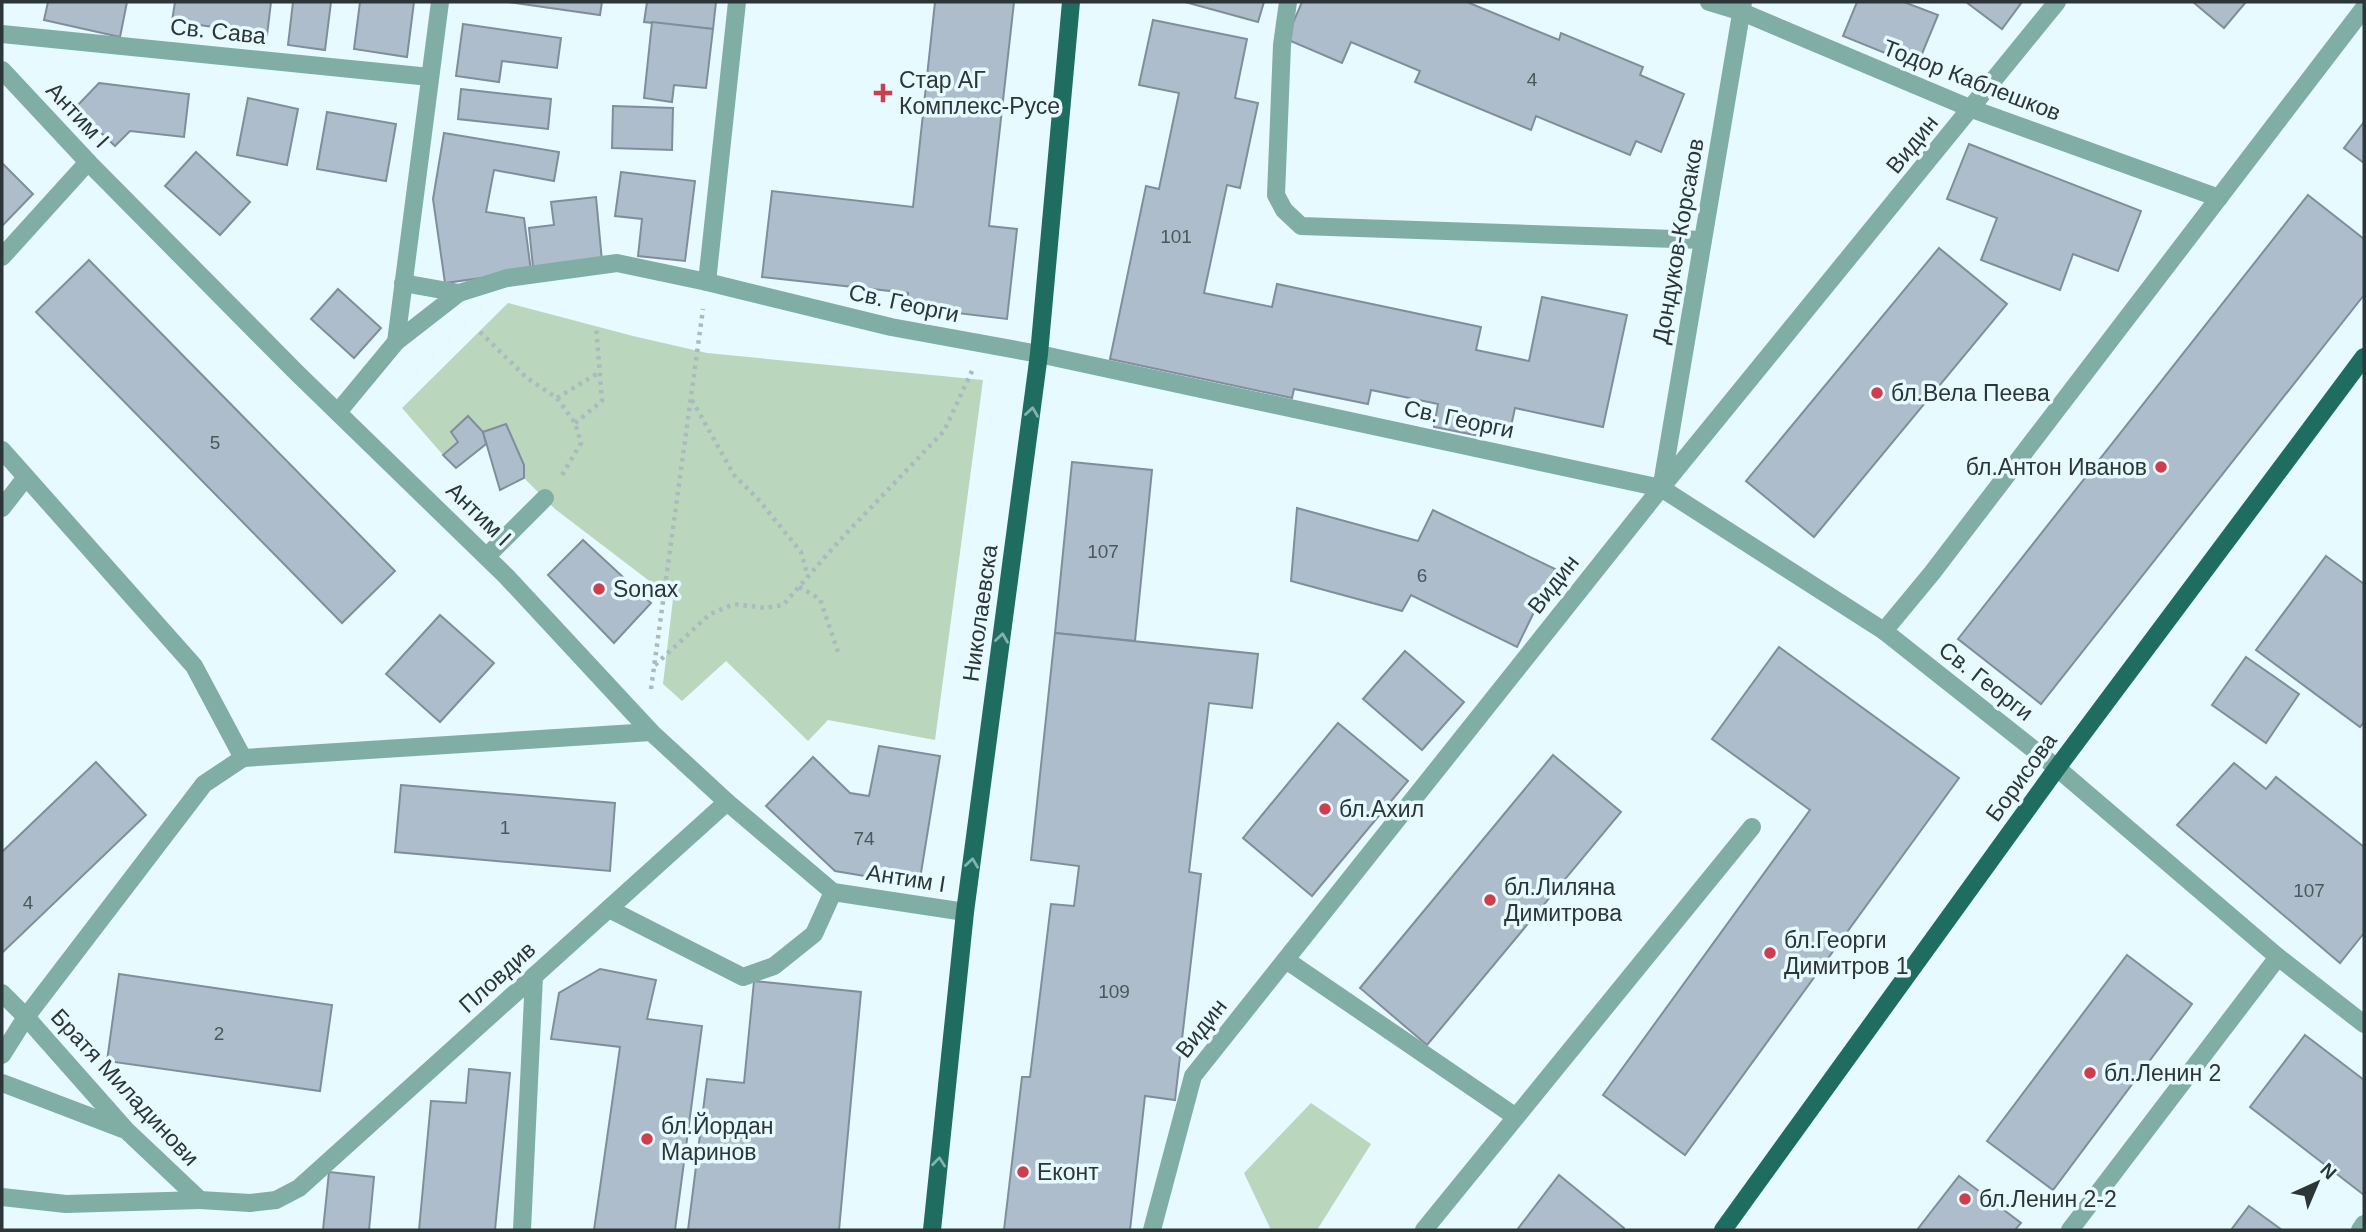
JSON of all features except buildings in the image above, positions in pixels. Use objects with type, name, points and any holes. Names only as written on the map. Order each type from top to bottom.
[{"type":"main road","name":"Николаевска","points":[[932,1230],[965,912],[1039,354],[1071,2]]},
{"type":"main road","name":"Борисова","points":[[1723,1230],[2057,768],[2364,357]]},
{"type":"street","points":[[396,342],[440,2]]},
{"type":"street","points":[[706,282],[737,2]]},
{"type":"street","points":[[1288,2],[1282,44],[1276,195],[1284,210],[1301,226],[1703,240]]},
{"type":"street","name":"Тодор Каблешков","points":[[1709,2],[1743,7],[1972,109],[2219,198]]},
{"type":"street","name":"Видин","points":[[1152,1230],[1193,1076],[1661,488],[2057,2]]},
{"type":"street","name":"Дондуков-Корсаков","points":[[1661,488],[1743,7]]},
{"type":"street","points":[[1884,631],[1940,562],[2364,8]]},
{"type":"street","name":"Св. Сава","points":[[2,34],[429,77]]},
{"type":"street","name":"Антим I","points":[[2,70],[88,162],[338,412],[487,556],[651,732],[727,802],[833,892],[965,912]]},
{"type":"street","points":[[2,257],[88,162]]},
{"type":"street","name":"Св. Георги","points":[[338,412],[396,342],[459,293],[507,278],[617,263],[891,327],[1039,354],[1661,488],[1884,631],[2057,768],[2278,957],[2364,1024]]},
{"type":"street","points":[[403,282],[459,293]]},
{"type":"street","points":[[2,450],[194,666],[243,758]]},
{"type":"street","points":[[2,508],[26,477]]},
{"type":"street","points":[[487,556],[545,499]]},
{"type":"street","points":[[2,1055],[26,1017],[204,784],[243,758],[651,732]]},
{"type":"street","name":"Пловдив","points":[[299,1188],[727,802]]},
{"type":"street","points":[[1424,1230],[1752,827]]},
{"type":"street","points":[[609,909],[743,977],[775,966],[814,934],[833,892]]},
{"type":"street","points":[[2070,1230],[2278,957]]},
{"type":"street","points":[[1286,960],[1516,1117]]},
{"type":"street","points":[[522,1230],[534,976]]},
{"type":"street","name":"Братя Миладинови","points":[[2,993],[126,1130],[200,1200],[250,1203],[276,1200],[299,1188]]},
{"type":"street","points":[[2,1083],[126,1130]]},
{"type":"street","points":[[2,1197],[66,1204],[200,1200]]},
{"type":"street","points":[[2360,1230],[2364,1224]]},
{"type":"path","points":[[651,732],[651,692],[706,282]]},
{"type":"path","points":[[575,423],[602,401],[596,326]]},
{"type":"path","points":[[480,332],[527,379],[557,398],[575,423],[581,443],[570,464],[545,499]]},
{"type":"path","points":[[655,665],[710,614],[734,604],[765,608],[783,605],[944,431],[985,344]]},
{"type":"path","points":[[557,398],[598,373]]},
{"type":"path","points":[[691,400],[734,475],[758,499],[801,552],[808,577]]},
{"type":"path","points":[[799,587],[820,599],[838,652]]},
{"type":"green space","points":[[508,303],[707,353],[983,380],[935,740],[828,720],[808,741],[726,661],[682,701],[663,684],[673,599],[555,509],[524,478],[524,465],[506,424],[483,432],[468,416],[451,432],[458,442],[443,455],[402,408]]},
{"type":"green space","points":[[1311,1103],[1371,1144],[1317,1230],[1271,1230],[1244,1173]]},
{"type":"place","name":"Стар АГ Комплекс-Русе","points":[[883,93]]},
{"type":"place","name":"бл.Вела Пеева","points":[[1877,393]]},
{"type":"place","name":"бл.Антон Иванов","points":[[2161,467]]},
{"type":"place","name":"Sonax","points":[[599,589]]},
{"type":"place","name":"бл.Ахил","points":[[1325,809]]},
{"type":"place","name":"бл.Лиляна Димитрова","points":[[1490,900]]},
{"type":"place","name":"бл.Георги Димитров 1","points":[[1770,953]]},
{"type":"place","name":"бл.Ленин 2","points":[[2090,1073]]},
{"type":"place","name":"бл.Йордан Маринов","points":[[647,1139]]},
{"type":"place","name":"Еконт","points":[[1023,1172]]},
{"type":"place","name":"бл.Ленин 2-2","points":[[1965,1199]]}]
